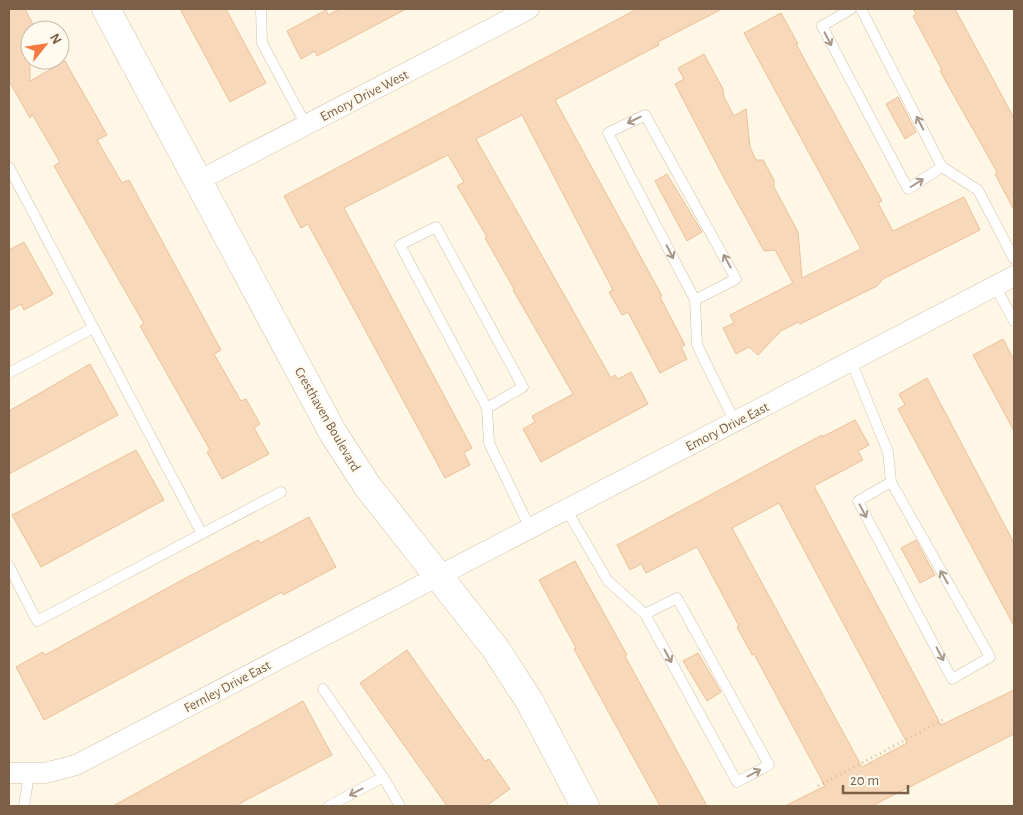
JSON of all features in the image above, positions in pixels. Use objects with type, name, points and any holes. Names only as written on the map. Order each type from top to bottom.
[{"type":"street","name":"Cresthaven Boulevard","points":[[106,9],[333,432],[368,487],[407,539],[439,576],[495,648],[530,702],[585,806]]},
{"type":"street","name":"Emory Drive West","points":[[198,181],[529,9]]},
{"type":"street","name":"Emory Drive East","points":[[439,576],[1014,276]]},
{"type":"street","name":"Fernley Drive East","points":[[9,773],[29,774],[61,770],[76,765],[439,576]]},
{"type":"lane","points":[[261,9],[262,43],[306,125]]},
{"type":"lane","points":[[851,9],[822,26],[908,188],[942,167]]},
{"type":"lane","points":[[861,9],[942,167],[978,190],[1014,259]]},
{"type":"lane","points":[[695,300],[736,279],[645,115],[608,133],[695,300],[698,345],[735,422]]},
{"type":"lane","points":[[9,167],[202,534]]},
{"type":"lane","points":[[487,408],[524,388],[436,227],[400,246],[487,408],[489,443],[530,528]]},
{"type":"lane","points":[[995,286],[1014,321]]},
{"type":"lane","points":[[9,373],[93,328]]},
{"type":"lane","points":[[851,361],[888,452],[891,482],[990,656],[952,679],[858,501],[891,482]]},
{"type":"lane","points":[[9,566],[37,621],[280,492]]},
{"type":"lane","points":[[566,509],[608,581],[645,614],[736,782],[769,765],[677,598],[645,614]]},
{"type":"lane","points":[[323,689],[383,777],[400,806]]},
{"type":"lane","points":[[24,806],[29,774]]},
{"type":"lane","points":[[329,806],[383,777]]},
{"type":"path","points":[[818,786],[945,719]]},
{"type":"building","points":[[9,9],[25,9],[31,20],[20,20],[20,70],[30,70],[30,81],[49,70],[70,70],[107,135],[97,140],[122,183],[129,180],[221,350],[214,354],[241,401],[246,399],[260,424],[254,428],[269,454],[222,479],[207,452],[210,450],[140,326],[144,324],[54,166],[60,162],[32,114],[30,118],[9,81]]},
{"type":"building","points":[[180,9],[226,9],[266,83],[230,102]]},
{"type":"building","points":[[340,9],[406,9],[317,56],[315,51],[301,59],[287,31],[326,10],[328,15]]},
{"type":"building","points":[[637,9],[722,9],[658,42],[659,45],[555,100],[662,296],[660,297],[685,345],[681,347],[687,359],[660,373],[628,312],[622,315],[609,292],[613,290],[522,115],[476,139],[611,378],[615,375],[618,379],[631,372],[648,404],[541,462],[523,429],[535,422],[532,416],[573,394],[513,290],[485,238],[487,237],[457,186],[464,182],[448,155],[344,208],[472,448],[464,453],[470,465],[445,478],[308,224],[301,228],[284,196]]},
{"type":"building","points":[[913,9],[955,9],[1014,118],[1014,210],[995,174],[997,172],[940,71],[942,70],[913,16],[916,14]]},
{"type":"building","points":[[781,13],[882,201],[878,203],[893,231],[964,197],[980,230],[883,279],[877,286],[800,324],[798,322],[781,331],[758,355],[749,347],[736,354],[723,328],[734,323],[730,315],[793,283],[775,250],[764,251],[724,178],[675,84],[684,79],[678,68],[704,54],[723,89],[724,97],[734,116],[746,109],[750,147],[756,160],[763,160],[774,180],[774,187],[798,232],[802,278],[861,249],[744,33]]},
{"type":"building","points":[[898,97],[916,132],[905,139],[886,104]]},
{"type":"building","points":[[667,174],[702,232],[687,241],[655,181]]},
{"type":"building","points":[[24,242],[53,294],[24,310],[21,304],[9,311],[9,250]]},
{"type":"building","points":[[1003,339],[1014,360],[1014,431],[973,355]]},
{"type":"building","points":[[90,364],[118,415],[9,474],[9,411]]},
{"type":"building","points":[[927,378],[1014,543],[1014,626],[898,409],[905,405],[899,394]]},
{"type":"building","points":[[855,420],[869,445],[858,451],[863,460],[814,486],[941,725],[1014,690],[1014,734],[872,806],[785,806],[825,786],[754,654],[752,655],[737,627],[739,626],[697,547],[646,573],[641,564],[630,570],[617,545],[822,435],[822,437]],"holes":[[[779,503],[907,743],[862,767],[732,528]]]},
{"type":"building","points":[[136,450],[164,500],[41,567],[12,515]]},
{"type":"building","points":[[309,517],[336,567],[283,595],[282,592],[44,720],[16,667],[43,652],[45,655],[258,540],[260,543]]},
{"type":"building","points":[[916,540],[935,575],[920,583],[901,548]]},
{"type":"building","points":[[575,561],[707,806],[660,806],[574,649],[576,648],[539,580]]},
{"type":"building","points":[[407,650],[485,761],[489,759],[510,789],[486,806],[447,806],[360,683]]},
{"type":"building","points":[[698,653],[721,692],[707,701],[683,661]]},
{"type":"building","points":[[303,701],[332,755],[235,806],[113,806]]}]
